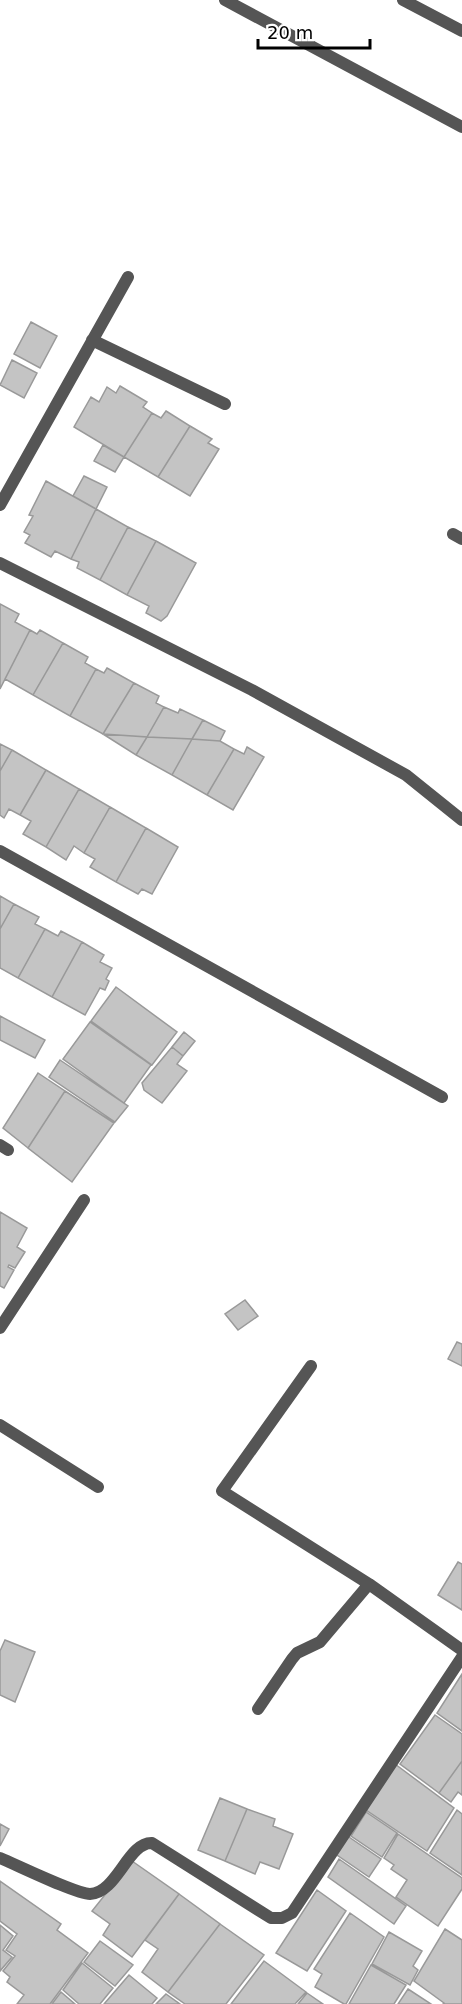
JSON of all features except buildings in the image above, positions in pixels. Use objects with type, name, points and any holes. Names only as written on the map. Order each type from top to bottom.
[{"type":"street","points":[[225,0],[462,127]]},
{"type":"street","points":[[403,0],[462,31]]},
{"type":"street","points":[[0,505],[128,277]]},
{"type":"street","points":[[92,340],[225,404]]},
{"type":"street","points":[[0,563],[252,690],[406,775],[462,820]]},
{"type":"street","points":[[0,851],[441,1097]]},
{"type":"street","points":[[0,1328],[84,1200]]},
{"type":"street","points":[[311,1366],[222,1491],[369,1584],[462,1650]]},
{"type":"street","points":[[0,1425],[98,1487]]},
{"type":"street","points":[[258,1709],[297,1653],[320,1642],[369,1584]]},
{"type":"street","points":[[0,1858],[76,1890],[92,1894],[100,1892],[139,1848],[147,1842],[152,1843],[272,1918],[287,1916],[292,1913],[326,1860],[348,1831],[462,1657]]}]
